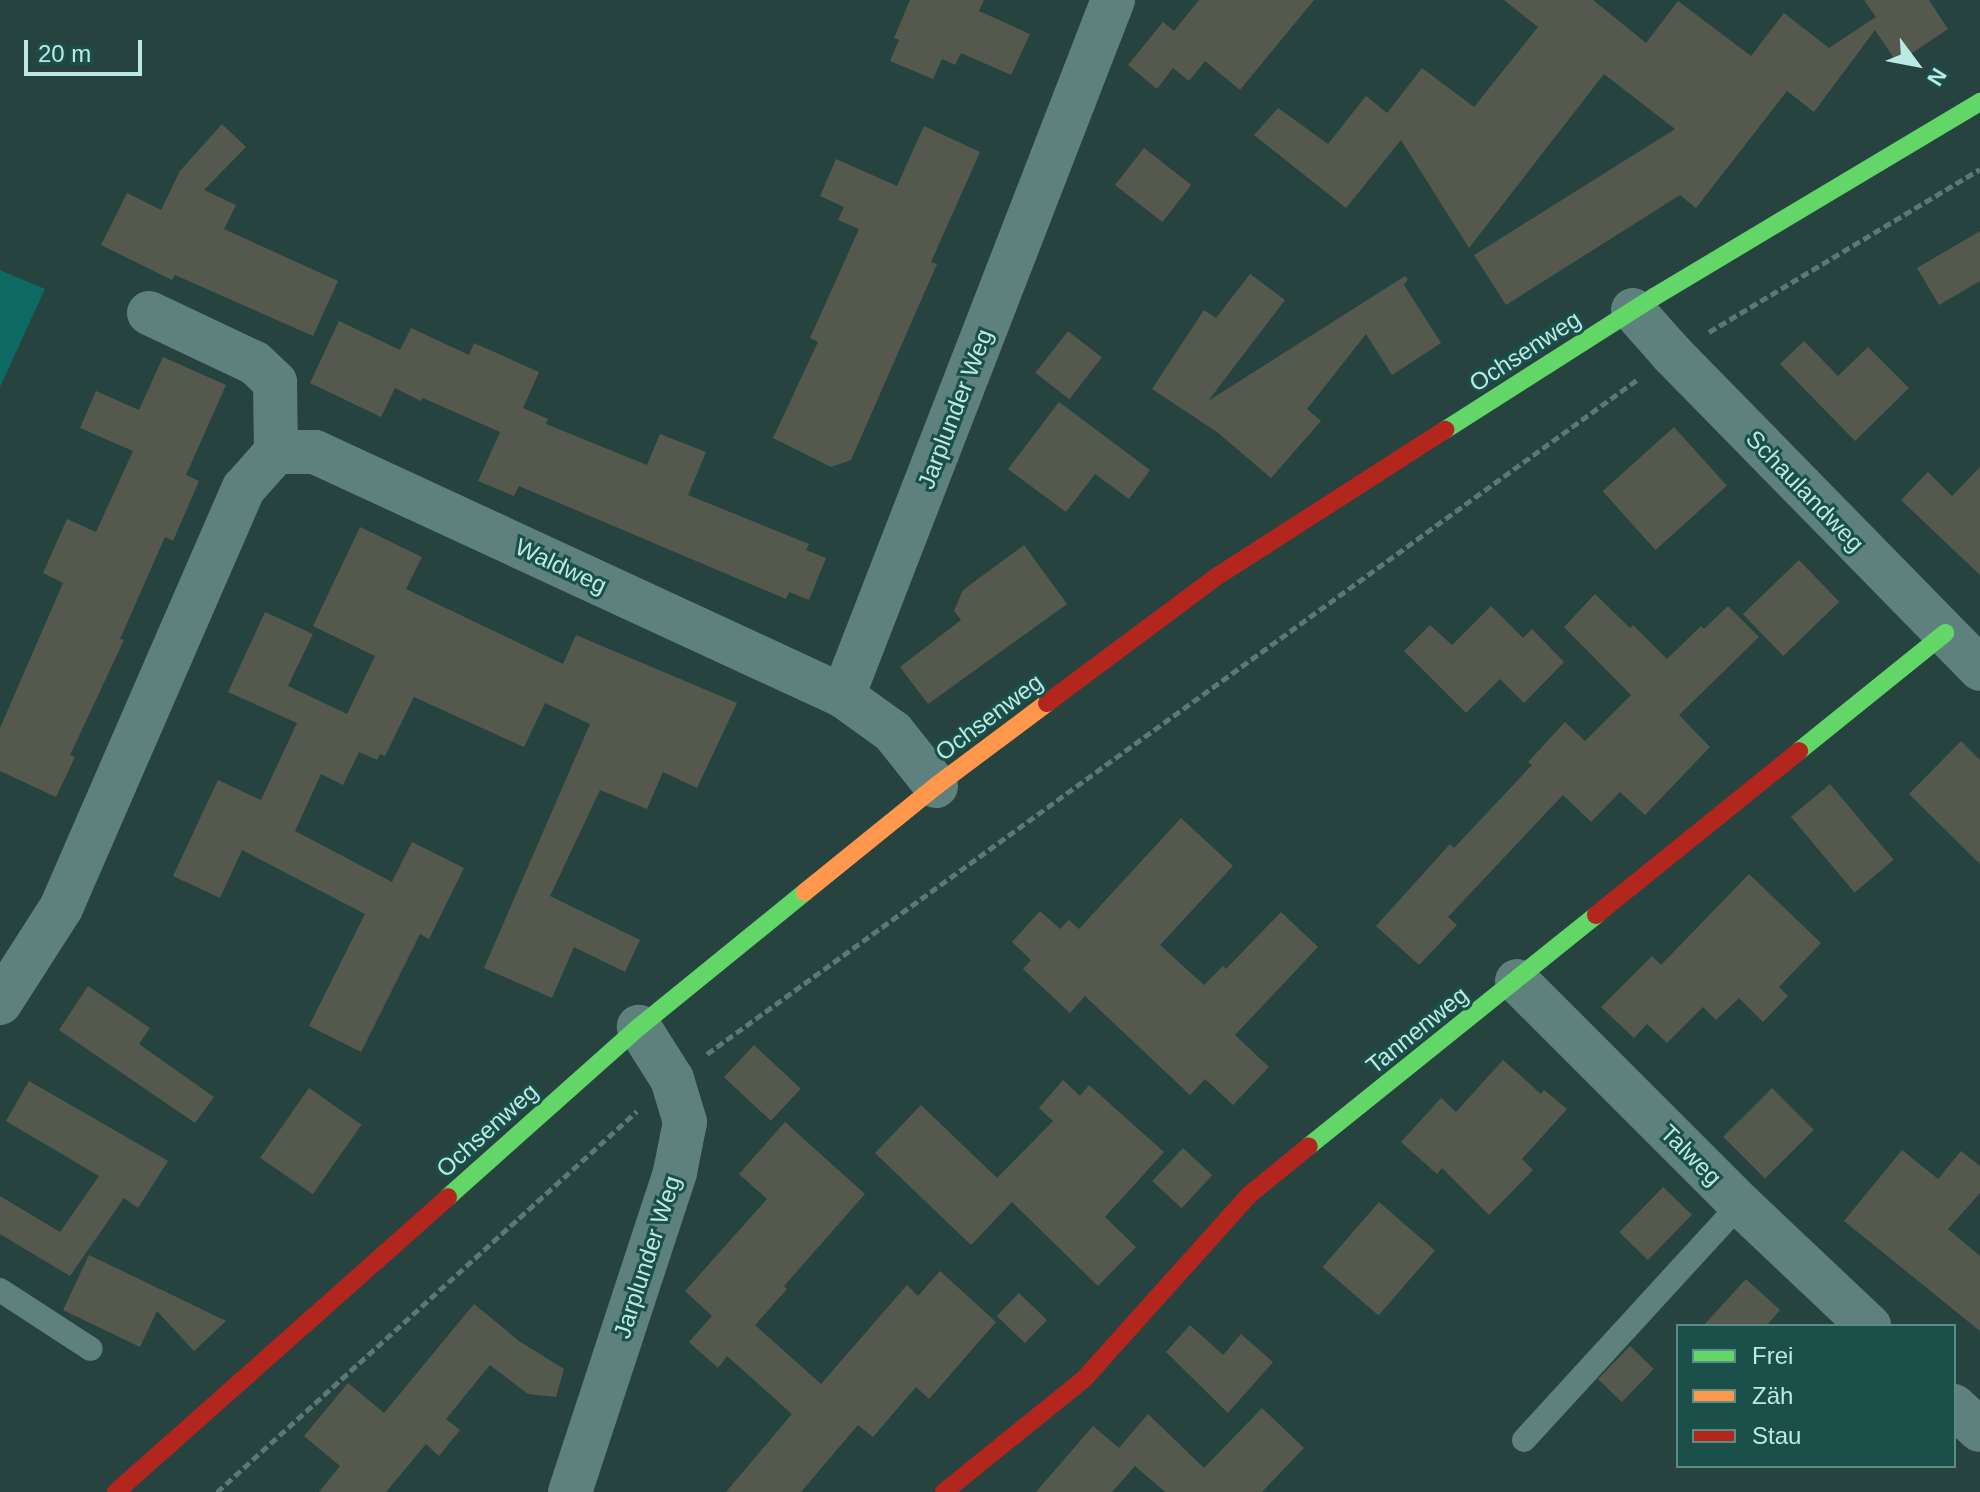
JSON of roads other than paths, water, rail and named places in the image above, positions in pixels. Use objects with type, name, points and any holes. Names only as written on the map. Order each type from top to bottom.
[{"type":"main road","name":"Ochsenweg","points":[[116,1492],[639,1027],[936,786],[1219,575],[1633,310],[1980,102]]},
{"type":"main road","name":"Tannenweg","points":[[944,1492],[1084,1379],[1249,1195],[1945,633]]},
{"type":"street","name":"Jarplunder Weg","points":[[843,696],[1113,0]]},
{"type":"street","name":"Schaulandweg","points":[[1633,310],[1672,354],[1980,669]]},
{"type":"street","points":[[0,1003],[61,908],[244,488],[276,452],[275,382],[255,363],[149,313]]},
{"type":"street","name":"Waldweg","points":[[276,452],[315,452],[843,696]]},
{"type":"street","points":[[843,696],[893,732],[936,786]]},
{"type":"street","name":"Talweg","points":[[1517,981],[1740,1204],[1867,1324]]},
{"type":"street","name":"Jarplunder Weg","points":[[576,1489],[675,1172],[685,1122],[672,1079],[639,1027]]},
{"type":"street","points":[[1956,1408],[1980,1430]]},
{"type":"lane","points":[[1524,1440],[1740,1204]]},
{"type":"lane","points":[[0,1290],[91,1349]]}]
